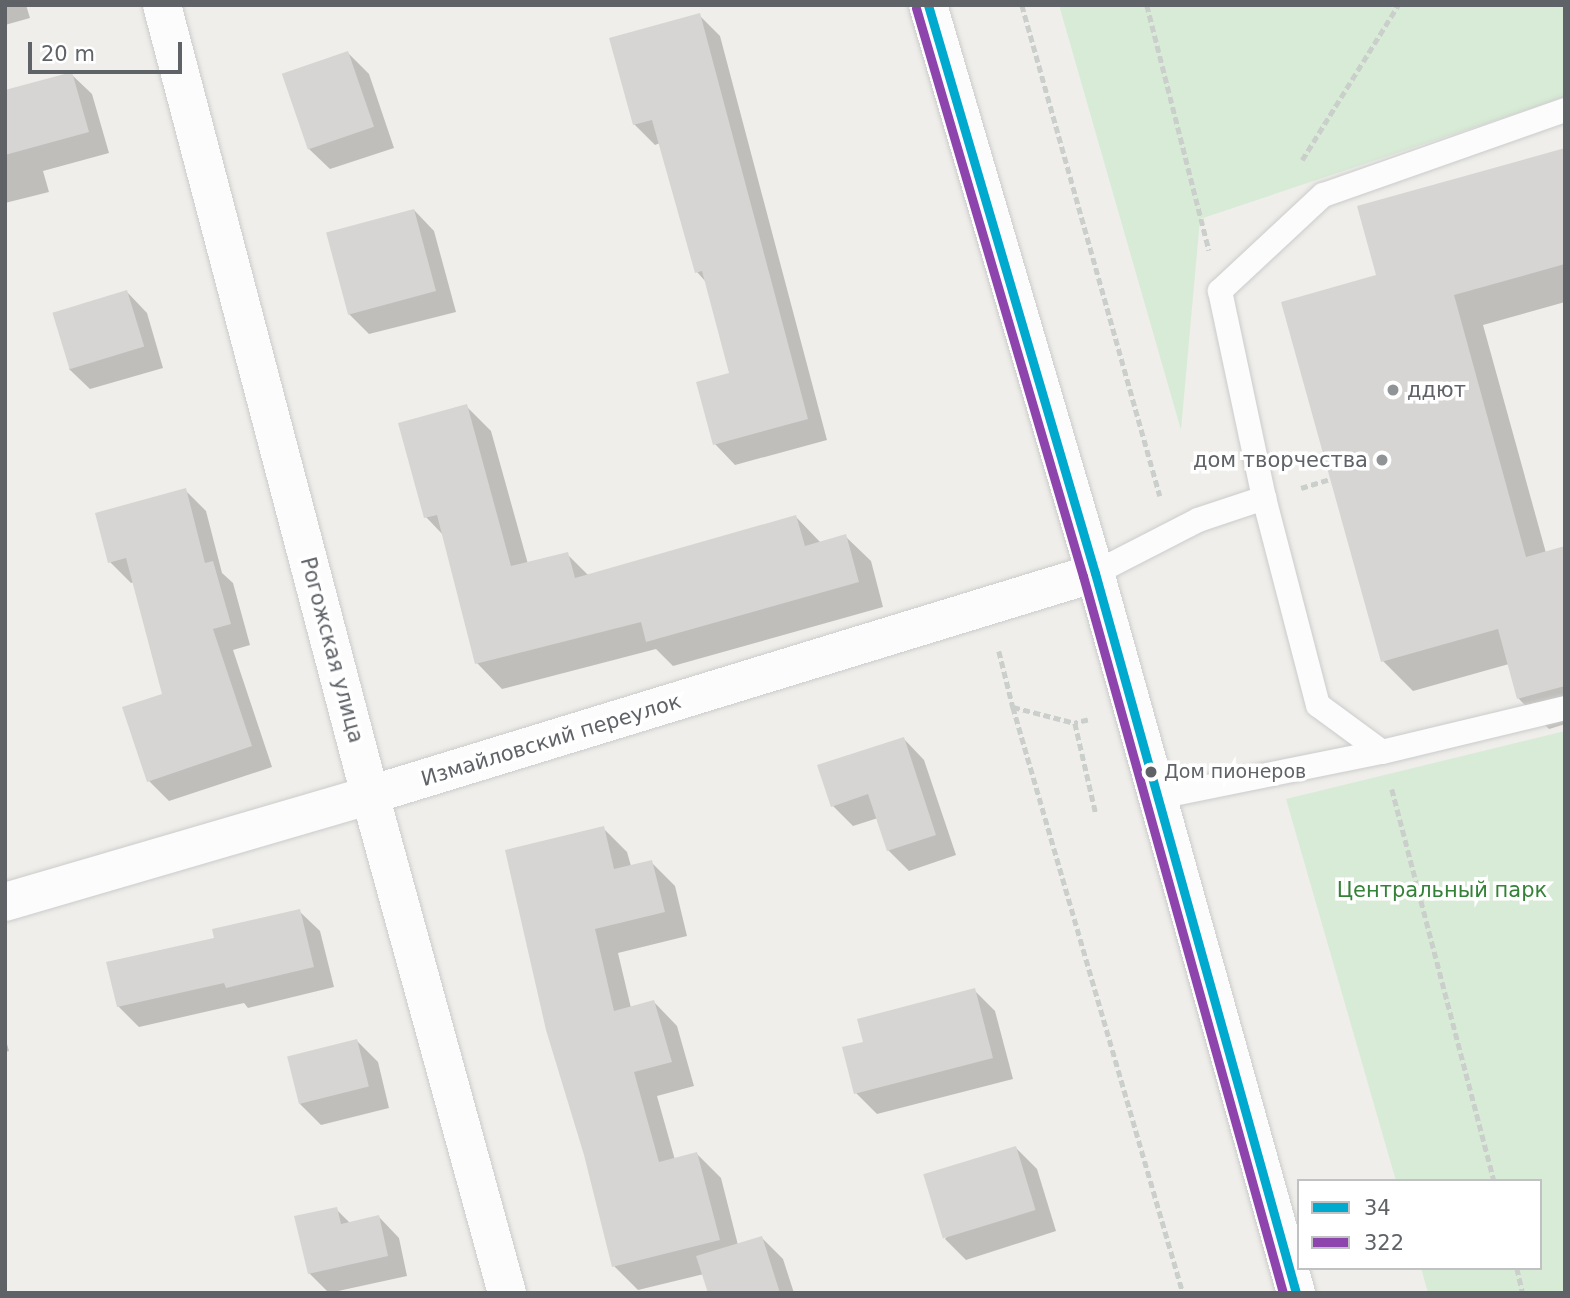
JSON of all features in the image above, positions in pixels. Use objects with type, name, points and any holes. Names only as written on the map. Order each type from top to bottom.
[{"type":"street","name":"Рогожская улица","points":[[162,5],[370,795],[507,1293]]},
{"type":"street","points":[[928,5],[1095,573],[1296,1293]]},
{"type":"street","name":"Измайловский переулок","points":[[5,902],[370,795],[1095,573]]},
{"type":"lane","points":[[1382,751],[1318,705],[1264,498],[1220,291],[1323,195],[1565,110]]},
{"type":"lane","points":[[1095,573],[1198,520],[1264,498]]},
{"type":"lane","points":[[1158,797],[1382,751],[1565,708]]},
{"type":"path","points":[[1022,5],[1171,534]]},
{"type":"path","points":[[1147,5],[1220,291]]},
{"type":"path","points":[[1298,165],[1398,5]]},
{"type":"path","points":[[988,606],[1013,707],[1183,1293]]},
{"type":"path","points":[[1013,707],[1075,723]]},
{"type":"path","points":[[1382,751],[1493,1179]]},
{"type":"path","points":[[1517,1270],[1523,1293]]},
{"type":"green space","points":[[1059,5],[1565,5],[1565,97],[1200,219],[1181,430]]},
{"type":"green space","name":"Центральный парк","points":[[1565,731],[1565,1293],[1428,1293],[1422,1270],[1542,1270],[1542,1179],[1395,1179],[1286,799]]},
{"type":"building","points":[[700,13],[808,419],[713,445],[696,382],[729,373],[702,271],[695,273],[652,120],[633,125],[609,38]]},
{"type":"building","points":[[348,51],[374,127],[308,149],[282,74]]},
{"type":"building","points":[[72,72],[89,132],[5,155],[5,90]]},
{"type":"building","name":"ддют","points":[[1565,148],[1565,264],[1454,295],[1526,557],[1565,546],[1565,686],[1517,699],[1498,629],[1381,662],[1281,302],[1376,275],[1357,206]]},
{"type":"building","points":[[414,209],[436,291],[348,315],[326,233]]},
{"type":"building","points":[[127,290],[144,346],[70,369],[52,313]]},
{"type":"building","points":[[467,404],[511,566],[568,552],[575,578],[796,515],[805,546],[846,534],[859,582],[646,642],[641,622],[475,664],[437,515],[424,518],[398,423]]},
{"type":"building","points":[[186,488],[205,563],[213,561],[231,624],[213,629],[252,746],[147,782],[122,707],[162,694],[126,558],[108,563],[95,513]]},
{"type":"building","points":[[904,737],[936,835],[887,851],[868,794],[831,807],[817,765]]},
{"type":"building","points":[[604,826],[614,869],[652,860],[665,912],[595,929],[614,1011],[654,1000],[672,1062],[634,1072],[659,1162],[697,1152],[720,1240],[612,1267],[584,1155],[546,1030],[505,850]]},
{"type":"building","points":[[300,909],[314,967],[226,988],[224,983],[117,1007],[106,962],[214,938],[212,929]]},
{"type":"building","points":[[975,988],[993,1058],[854,1094],[842,1047],[863,1042],[857,1019]]},
{"type":"building","points":[[357,1039],[369,1087],[299,1104],[287,1056]]},
{"type":"building","points":[[1016,1146],[1036,1210],[943,1238],[923,1174]]},
{"type":"building","points":[[337,1207],[341,1224],[379,1215],[388,1256],[308,1274],[294,1216]]},
{"type":"building","points":[[762,1236],[780,1293],[708,1293],[696,1256]]},
{"type":"transit line","name":"34","points":[[928,5],[1095,573],[1296,1293]]},
{"type":"transit line","name":"322","points":[[916,8],[1083,576],[1283,1293]]},
{"type":"place","name":"ддют","points":[[1393,390]]},
{"type":"place","name":"дом творчества","points":[[1382,460]]},
{"type":"place","name":"Дом пионеров","points":[[1151,772]]}]
